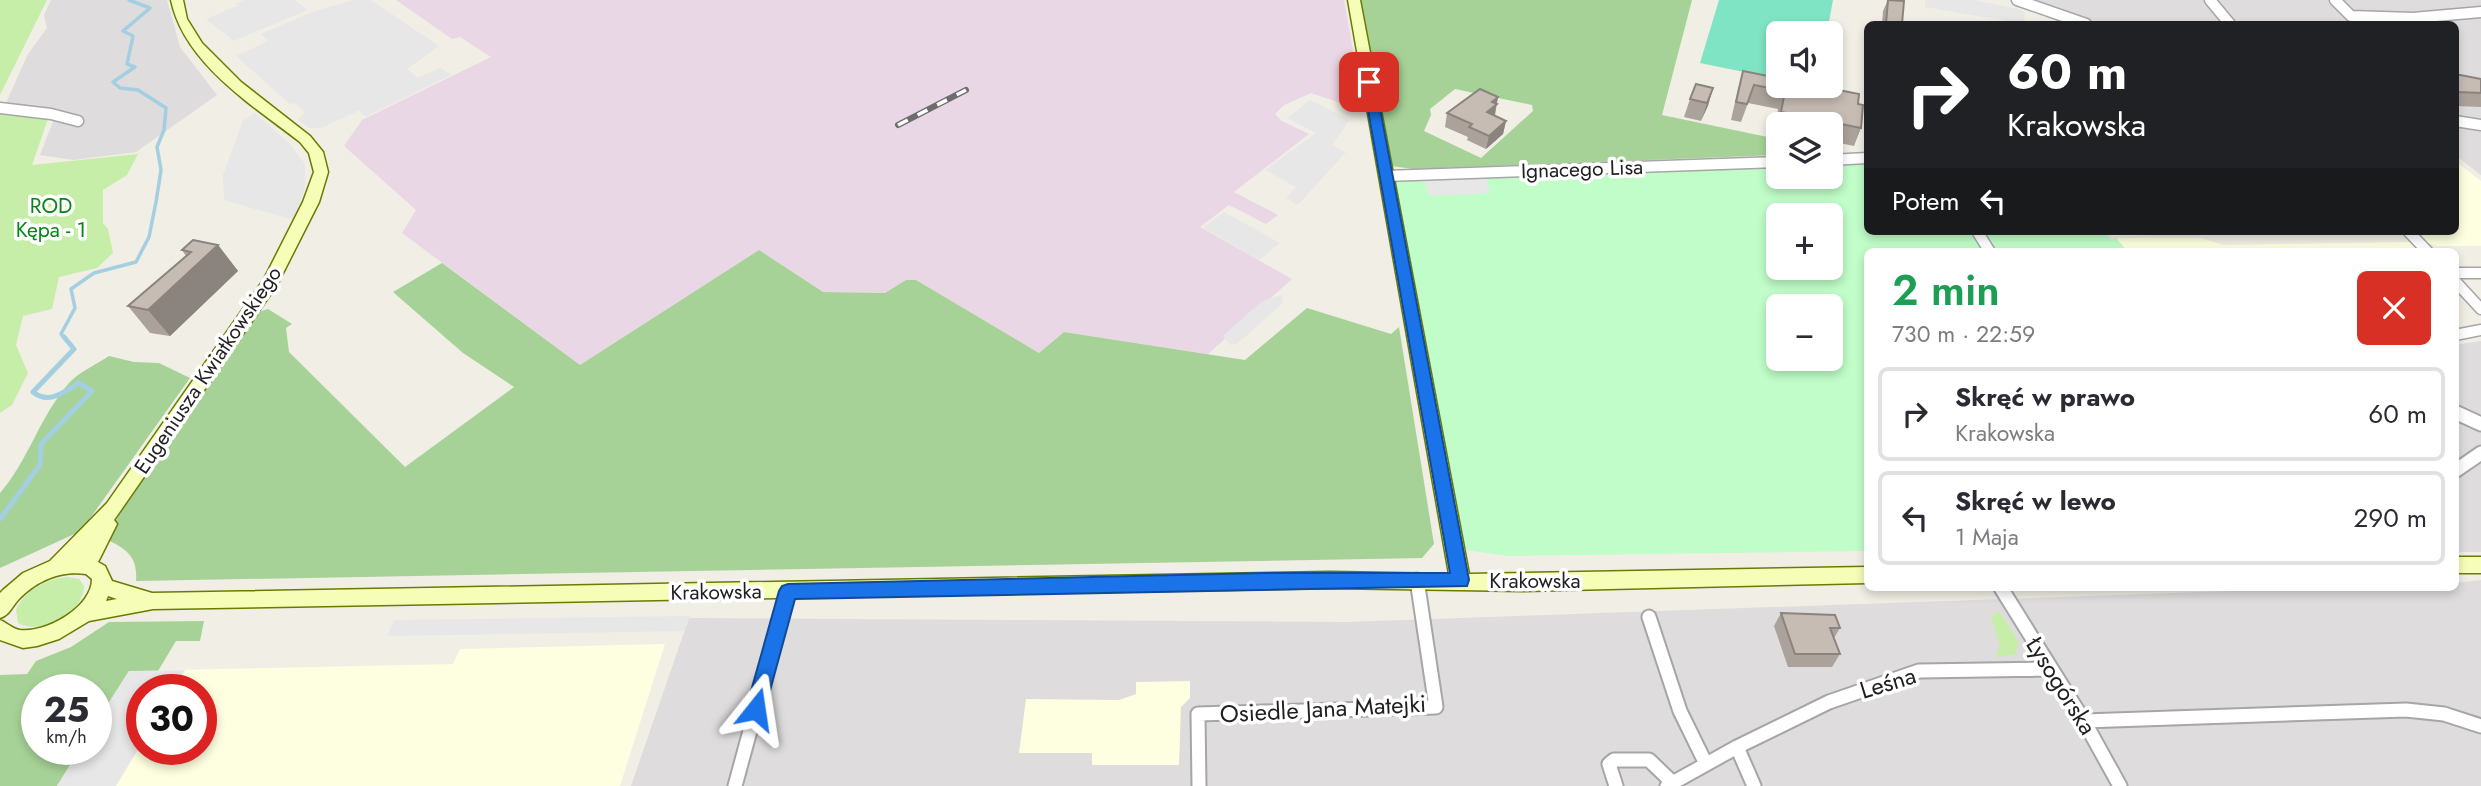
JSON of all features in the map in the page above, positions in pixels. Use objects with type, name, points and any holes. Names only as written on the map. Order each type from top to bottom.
[{"type":"street","name":"Eugeniusza Kwiatkowskiego","points":[[57,567],[114,508],[271,281],[311,202],[321,172],[316,152],[305,138],[236,85],[197,46],[181,19],[177,0]]},
{"type":"street","points":[[1354,0],[1460,580]]},
{"type":"street","points":[[2017,0],[2077,21]]},
{"type":"street","points":[[2210,0],[2228,21]]},
{"type":"street","points":[[2335,0],[2351,16],[2413,18],[2481,12]]},
{"type":"street","points":[[0,108],[51,114],[78,121]]},
{"type":"street","points":[[2459,122],[2481,125]]},
{"type":"street","points":[[1843,159],[1864,158]]},
{"type":"street","name":"Ignacego Lisa","points":[[1386,176],[1766,162]]},
{"type":"street","points":[[2412,235],[2424,248]]},
{"type":"street","points":[[2459,273],[2481,273]]},
{"type":"street","points":[[2459,285],[2481,309]]},
{"type":"street","points":[[2459,334],[2481,330]]},
{"type":"street","points":[[2459,414],[2481,424]]},
{"type":"street","points":[[2459,468],[2481,453]]},
{"type":"street","name":"Eugeniusza Kwiatkowskiego","points":[[88,565],[114,508]]},
{"type":"street","points":[[0,610],[7,592],[34,576],[57,567],[88,565],[98,570],[102,586],[97,597],[83,613],[60,629],[37,637],[17,638],[0,629]]},
{"type":"street","points":[[2459,565],[2481,565]]},
{"type":"street","name":"Krakowska","points":[[83,613],[153,601],[1417,580],[1522,583],[1864,575]]},
{"type":"street","name":"Osiedle Jana Matejki","points":[[1199,786],[1198,714],[1436,707],[1417,580]]},
{"type":"street","name":"Krakowska","points":[[102,586],[153,601]]},
{"type":"street","points":[[735,786],[788,591]]},
{"type":"street","name":"Łysogórska","points":[[2003,591],[2084,721],[2120,786]]},
{"type":"street","points":[[1649,617],[1667,678],[1691,740],[1706,764]]},
{"type":"street","name":"Leśna","points":[[1670,784],[1692,780],[1706,764],[1829,702],[1919,671],[2050,669]]},
{"type":"street","points":[[2084,721],[2221,713],[2409,711],[2443,713],[2481,726]]},
{"type":"street","points":[[1737,747],[1754,786]]},
{"type":"street","points":[[1616,786],[1609,764],[1614,760],[1649,760],[1670,784]]},
{"type":"shaded area","points":[[51,0],[167,0],[180,47],[217,95],[136,152],[73,160],[40,155],[58,109],[6,103],[28,54],[47,28],[44,15]]},
{"type":"shaded area","points":[[244,0],[295,0],[308,10],[234,41],[206,19],[237,6],[235,4]]},
{"type":"shaded area","points":[[353,0],[371,0],[439,46],[407,69],[418,78],[440,68],[451,75],[365,117],[360,110],[321,128],[309,128],[298,120],[305,112],[295,103],[290,104],[236,56],[268,41],[261,34],[312,12]]},
{"type":"shaded area","points":[[396,0],[1344,0],[1364,111],[1311,93],[1284,105],[1275,114],[1282,121],[1309,134],[1234,192],[1278,215],[1266,224],[1229,205],[1200,227],[1292,279],[1208,354],[1064,332],[1039,353],[916,280],[906,280],[885,293],[823,292],[759,250],[580,365],[402,233],[416,210],[344,146],[362,120],[491,57],[460,37],[452,39]]},
{"type":"shaded area","points":[[1925,0],[1973,0],[2018,9],[2025,12],[2024,21],[2007,21],[1925,7]]},
{"type":"shaded area","points":[[2026,0],[2481,0],[2481,175],[2459,158],[2459,21],[2092,21]]},
{"type":"shaded area","points":[[1310,100],[1350,120],[1332,145],[1346,152],[1298,205],[1286,198],[1296,187],[1265,170],[1316,133],[1287,118]]},
{"type":"shaded area","points":[[255,113],[290,144],[305,164],[305,188],[294,220],[224,200],[223,175],[243,120]]},
{"type":"shaded area","points":[[2459,164],[2481,181],[2481,246],[2437,246],[2426,242],[2420,235],[2459,235]]},
{"type":"shaded area","points":[[1485,176],[1490,193],[1429,196],[1424,178]]},
{"type":"shaded area","points":[[1224,212],[1280,243],[1259,260],[1203,228]]},
{"type":"shaded area","points":[[2116,238],[2201,238],[2223,245],[2410,242],[2415,248],[2125,248]]},
{"type":"shaded area","points":[[1282,295],[1283,303],[1237,344],[1230,345],[1223,336],[1262,301]]},
{"type":"shaded area","points":[[2481,341],[2481,552],[2459,552],[2459,344]]},
{"type":"shaded area","points":[[2481,580],[2481,786],[631,786],[689,618],[1348,622],[2231,591],[2459,591],[2459,583]]},
{"type":"shaded area","points":[[690,616],[684,631],[387,636],[394,620]]},
{"type":"shaded area","points":[[665,644],[620,786],[57,786],[70,765],[112,765],[112,698],[126,676],[126,765],[217,765],[217,674],[127,674],[129,671],[453,664],[460,649]]},
{"type":"shaded area","points":[[185,670],[182,674],[127,674],[129,671]]},
{"type":"shaded area","points":[[126,676],[126,765],[129,765],[116,786],[57,786],[70,765],[112,765],[112,698]]},
{"type":"shaded area","points":[[1190,681],[1190,698],[1181,707],[1179,765],[1092,765],[1092,753],[1019,753],[1026,699],[1119,700],[1136,694],[1136,682]]},
{"type":"green space","points":[[0,0],[47,0],[0,95]]},
{"type":"green space","points":[[1360,0],[1692,0],[1662,115],[1766,137],[1766,155],[1413,169],[1391,166]],"holes":[[[1455,89],[1532,105],[1533,111],[1481,158],[1424,131],[1431,115],[1430,109]]]},
{"type":"green space","points":[[1719,0],[1833,0],[1829,21],[1766,21],[1766,77],[1700,63]]},
{"type":"green space","name":"ROD Kępa - 1","points":[[0,110],[49,116],[32,165],[138,154],[127,175],[103,190],[103,223],[108,229],[113,253],[97,268],[59,277],[52,309],[23,316],[16,345],[28,373],[12,405],[0,413]]},
{"type":"green space","points":[[1864,160],[1864,235],[2107,235],[2111,240],[2116,238],[2125,248],[1864,248],[1864,551],[1508,556],[1465,550],[1393,183],[1395,179],[1766,164],[1766,189],[1843,189],[1843,161]]},
{"type":"green space","points":[[759,250],[823,292],[885,293],[906,280],[916,280],[1039,353],[1064,332],[1245,360],[1307,308],[1391,334],[1399,327],[1434,544],[1422,558],[136,581],[133,559],[119,546],[106,539],[124,506],[256,313],[268,309],[292,324],[286,328],[289,352],[405,467],[514,387],[463,353],[393,292],[442,263],[580,365]]},
{"type":"green space","points":[[109,356],[134,362],[159,363],[190,378],[81,531],[0,568],[0,493],[19,467],[50,410],[69,383]]},
{"type":"green space","points":[[67,577],[79,579],[84,586],[77,605],[69,613],[49,624],[27,626],[18,623],[16,610],[31,591],[51,580]]},
{"type":"green space","points":[[1999,611],[2018,641],[2016,654],[1998,657],[1996,654],[2000,646],[1991,617]]},
{"type":"green space","points":[[204,621],[200,641],[176,641],[158,671],[129,671],[112,698],[112,674],[27,674],[36,661],[71,647],[109,622]]},
{"type":"green space","points":[[21,674],[21,765],[70,765],[57,786],[0,786],[0,675]]},
{"type":"building","points":[[1888,0],[1904,1],[1902,21],[1886,21]]},
{"type":"building","points":[[1743,71],[1766,76],[1766,87],[1754,85],[1747,104],[1736,102]]},
{"type":"building","points":[[2459,75],[2481,79],[2481,93],[2459,92]]},
{"type":"building","points":[[1696,84],[1713,88],[1707,103],[1690,99]]},
{"type":"building","points":[[1480,89],[1498,97],[1492,102],[1497,104],[1487,112],[1506,121],[1489,136],[1469,127],[1472,124],[1447,113]]},
{"type":"building","points":[[1843,91],[1859,94],[1858,104],[1863,105],[1861,128],[1843,124],[1843,112],[1781,112],[1784,98],[1843,98]]},
{"type":"building","points":[[193,240],[218,245],[148,310],[128,306],[191,252],[182,250]]},
{"type":"building","points":[[1781,613],[1835,615],[1840,628],[1830,628],[1840,654],[1795,654]]},
{"type":"waterway","points":[[64,337],[61,334],[75,308],[71,289],[94,273],[136,262],[149,237],[156,202],[161,170],[157,147],[164,130],[166,108],[138,90],[120,88],[113,82],[135,67],[127,64],[133,36],[123,31],[150,8],[129,0]]},
{"type":"waterway","points":[[0,519],[40,465],[41,444],[92,391],[79,383],[51,397],[39,396],[33,392],[74,349],[64,337]]},
{"type":"railway","points":[[898,125],[966,90]]},
{"type":"route","points":[[756,709],[788,591],[1265,580],[1460,580],[1369,82]]}]
